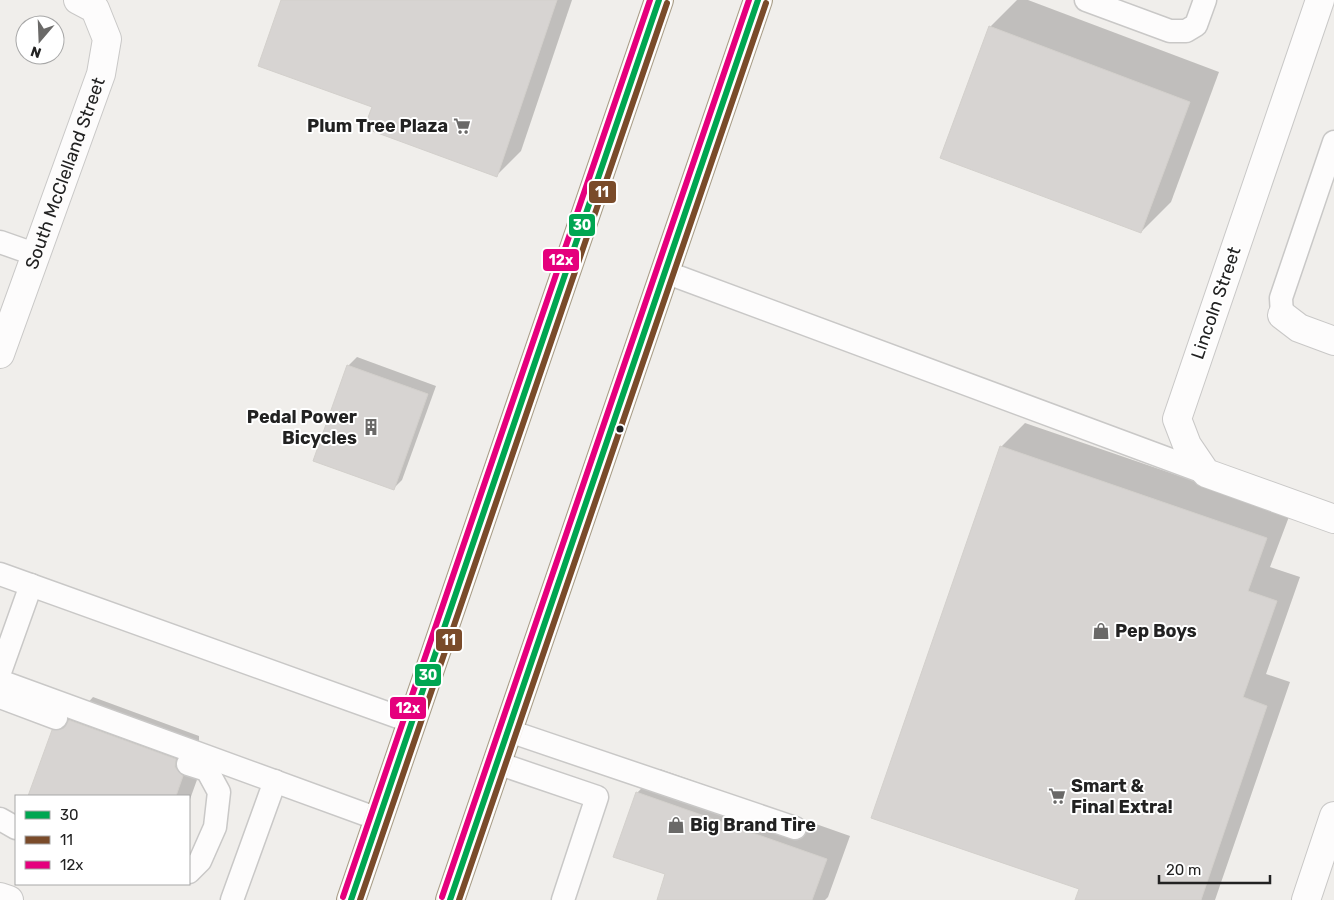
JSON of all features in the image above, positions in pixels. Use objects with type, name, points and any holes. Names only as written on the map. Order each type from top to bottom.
[{"type":"main road","points":[[351,900],[658,0]]},
{"type":"main road","points":[[450,900],[758,0]]},
{"type":"street","name":"South McClelland Street","points":[[0,354],[101,74],[108,39],[95,9],[78,0]]},
{"type":"street","name":"Lincoln Street","points":[[1206,473],[1187,445],[1177,419],[1320,0]]},
{"type":"street","points":[[1282,316],[1299,328],[1334,341]]},
{"type":"street","points":[[1206,473],[1334,518]]},
{"type":"street","points":[[1306,900],[1332,828]]},
{"type":"street","points":[[0,897],[9,900]]},
{"type":"lane","points":[[1086,0],[1170,31],[1186,31],[1196,25],[1205,0]]},
{"type":"lane","points":[[1282,316],[1281,298],[1334,142]]},
{"type":"lane","points":[[0,242],[36,255]]},
{"type":"lane","points":[[666,272],[1206,473]]},
{"type":"lane","points":[[0,574],[412,722]]},
{"type":"lane","points":[[0,672],[31,585]]},
{"type":"lane","points":[[0,680],[378,819]]},
{"type":"lane","points":[[0,697],[56,718]]},
{"type":"lane","points":[[508,731],[795,828]]},
{"type":"lane","points":[[497,763],[597,797],[563,900]]},
{"type":"lane","points":[[188,764],[207,770],[219,792],[215,827],[200,861],[190,871]]},
{"type":"lane","points":[[232,900],[275,781]]},
{"type":"lane","points":[[0,819],[15,827]]},
{"type":"building","name":"Plum Tree Plaza","points":[[281,0],[557,0],[497,177],[364,128],[372,107],[258,66]]},
{"type":"building","points":[[989,26],[1190,102],[1141,233],[940,158]]},
{"type":"building","name":"Pedal Power Bicycles","points":[[347,365],[428,394],[394,490],[313,461]]},
{"type":"building","points":[[1000,446],[1267,538],[1248,591],[1277,601],[1243,697],[1267,706],[1201,900],[1075,900],[1079,889],[871,818]]},
{"type":"building","points":[[69,720],[176,759],[175,767],[183,776],[176,795],[28,795],[52,730],[64,728]]},
{"type":"building","name":"Big Brand Tire","points":[[636,792],[827,859],[812,900],[657,900],[665,874],[613,857]]},
{"type":"transit line","name":"12x","points":[[343,897],[650,0]]},
{"type":"transit line","name":"30","points":[[351,900],[659,0]]},
{"type":"transit line","name":"12x","points":[[442,897],[749,0]]},
{"type":"transit line","name":"30","points":[[450,900],[758,0]]},
{"type":"transit line","name":"11","points":[[360,900],[667,3]]},
{"type":"transit line","name":"11","points":[[459,900],[766,3]]},
{"type":"place","name":"Plum Tree Plaza","points":[[462,126]]},
{"type":"place","name":"Pedal Power Bicycles","points":[[371,427]]},
{"type":"place","name":"Pep Boys","points":[[1101,631]]},
{"type":"place","name":"Smart & Final Extra!","points":[[1057,796]]},
{"type":"place","name":"Big Brand Tire","points":[[676,825]]}]
